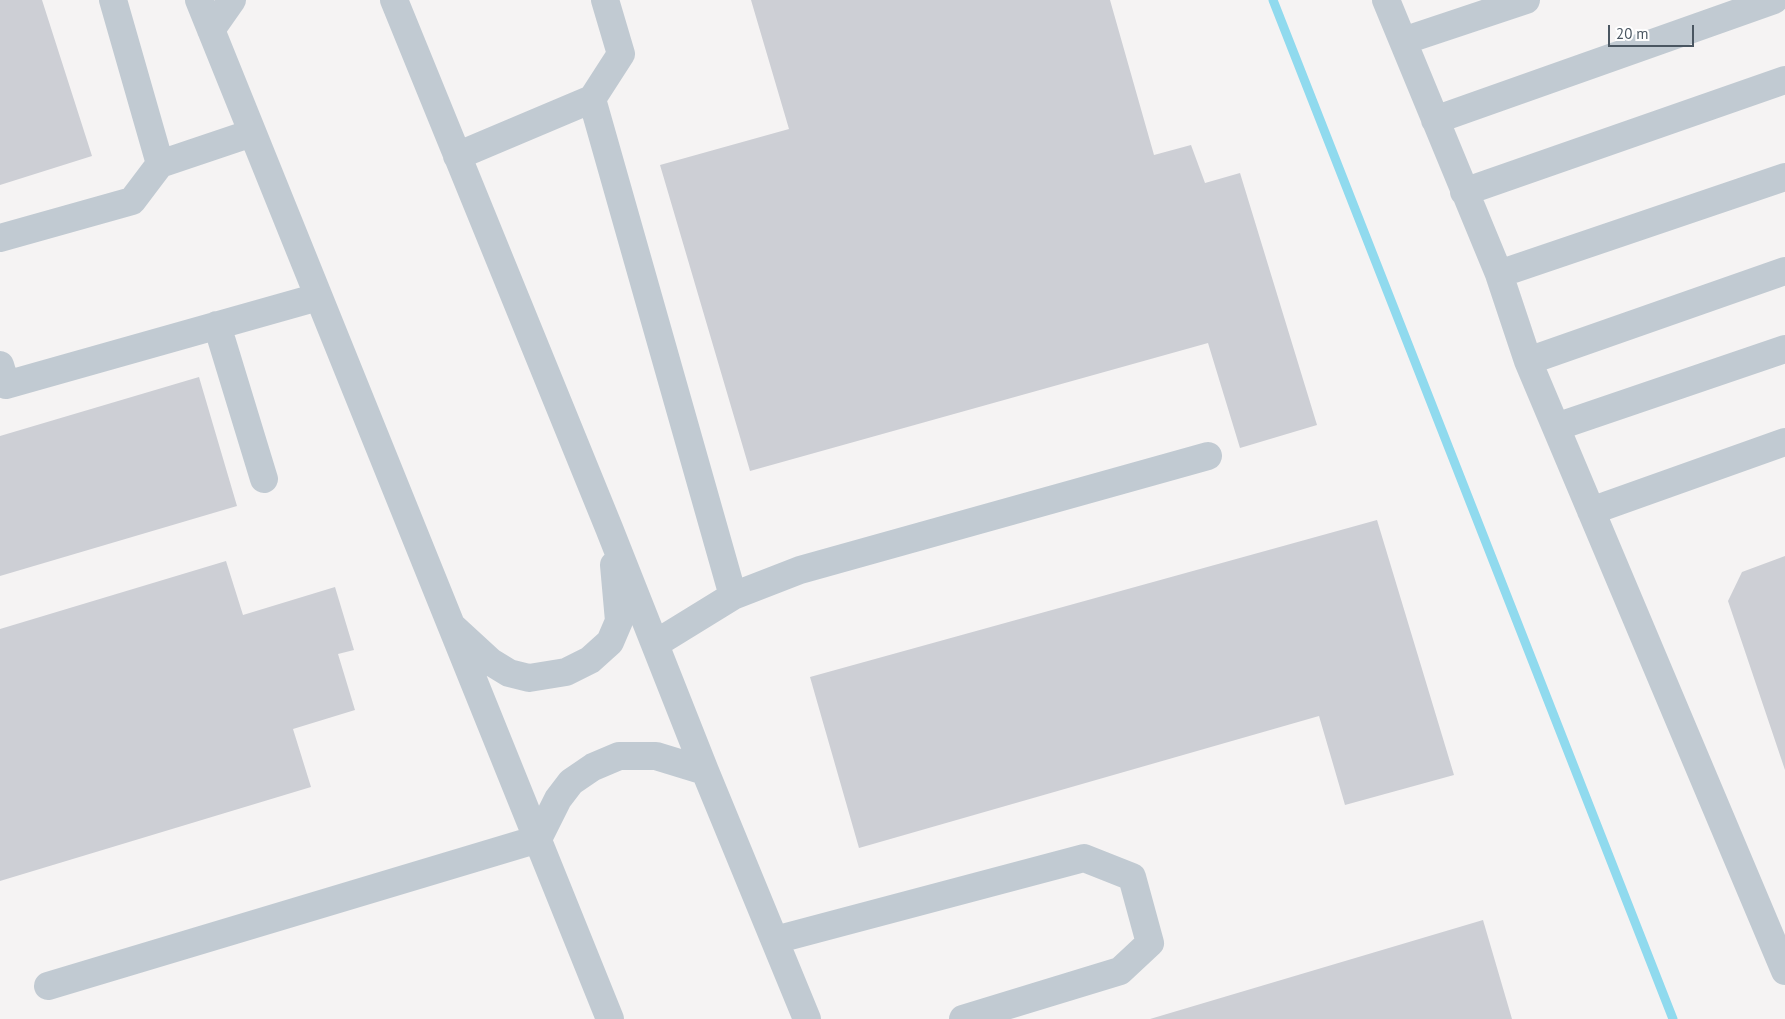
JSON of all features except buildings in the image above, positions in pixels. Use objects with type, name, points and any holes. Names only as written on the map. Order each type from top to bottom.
[{"type":"street","points":[[112,0],[160,164]]},
{"type":"street","points":[[199,0],[610,1019]]},
{"type":"street","points":[[212,30],[232,0]]},
{"type":"street","points":[[394,0],[807,1019]]},
{"type":"street","points":[[458,156],[592,99],[621,54],[605,0]]},
{"type":"street","points":[[1386,0],[1499,274],[1528,361],[1785,971]]},
{"type":"street","points":[[1403,42],[1526,0]]},
{"type":"street","points":[[1435,120],[1774,0]]},
{"type":"street","points":[[1464,192],[1785,80]]},
{"type":"street","points":[[592,99],[733,596]]},
{"type":"street","points":[[0,238],[132,201],[160,164],[252,133]]},
{"type":"street","points":[[1499,274],[1785,177]]},
{"type":"street","points":[[1528,361],[1785,271]]},
{"type":"street","points":[[0,365],[6,385],[318,297]]},
{"type":"street","points":[[217,325],[264,479]]},
{"type":"street","points":[[1556,427],[1785,350]]},
{"type":"street","points":[[1591,511],[1785,442]]},
{"type":"street","points":[[655,644],[733,596],[800,570],[1208,456]]},
{"type":"street","points":[[450,624],[476,646],[491,662],[510,672],[529,678],[566,672],[590,660],[610,642],[620,621],[609,528]]},
{"type":"street","points":[[48,986],[538,839],[558,799],[572,782],[593,767],[619,756],[656,756],[705,771]]},
{"type":"street","points":[[775,940],[1084,858],[1132,877],[1150,943],[1120,971],[963,1019]]},
{"type":"waterway","points":[[1273,0],[1673,1019]]}]
